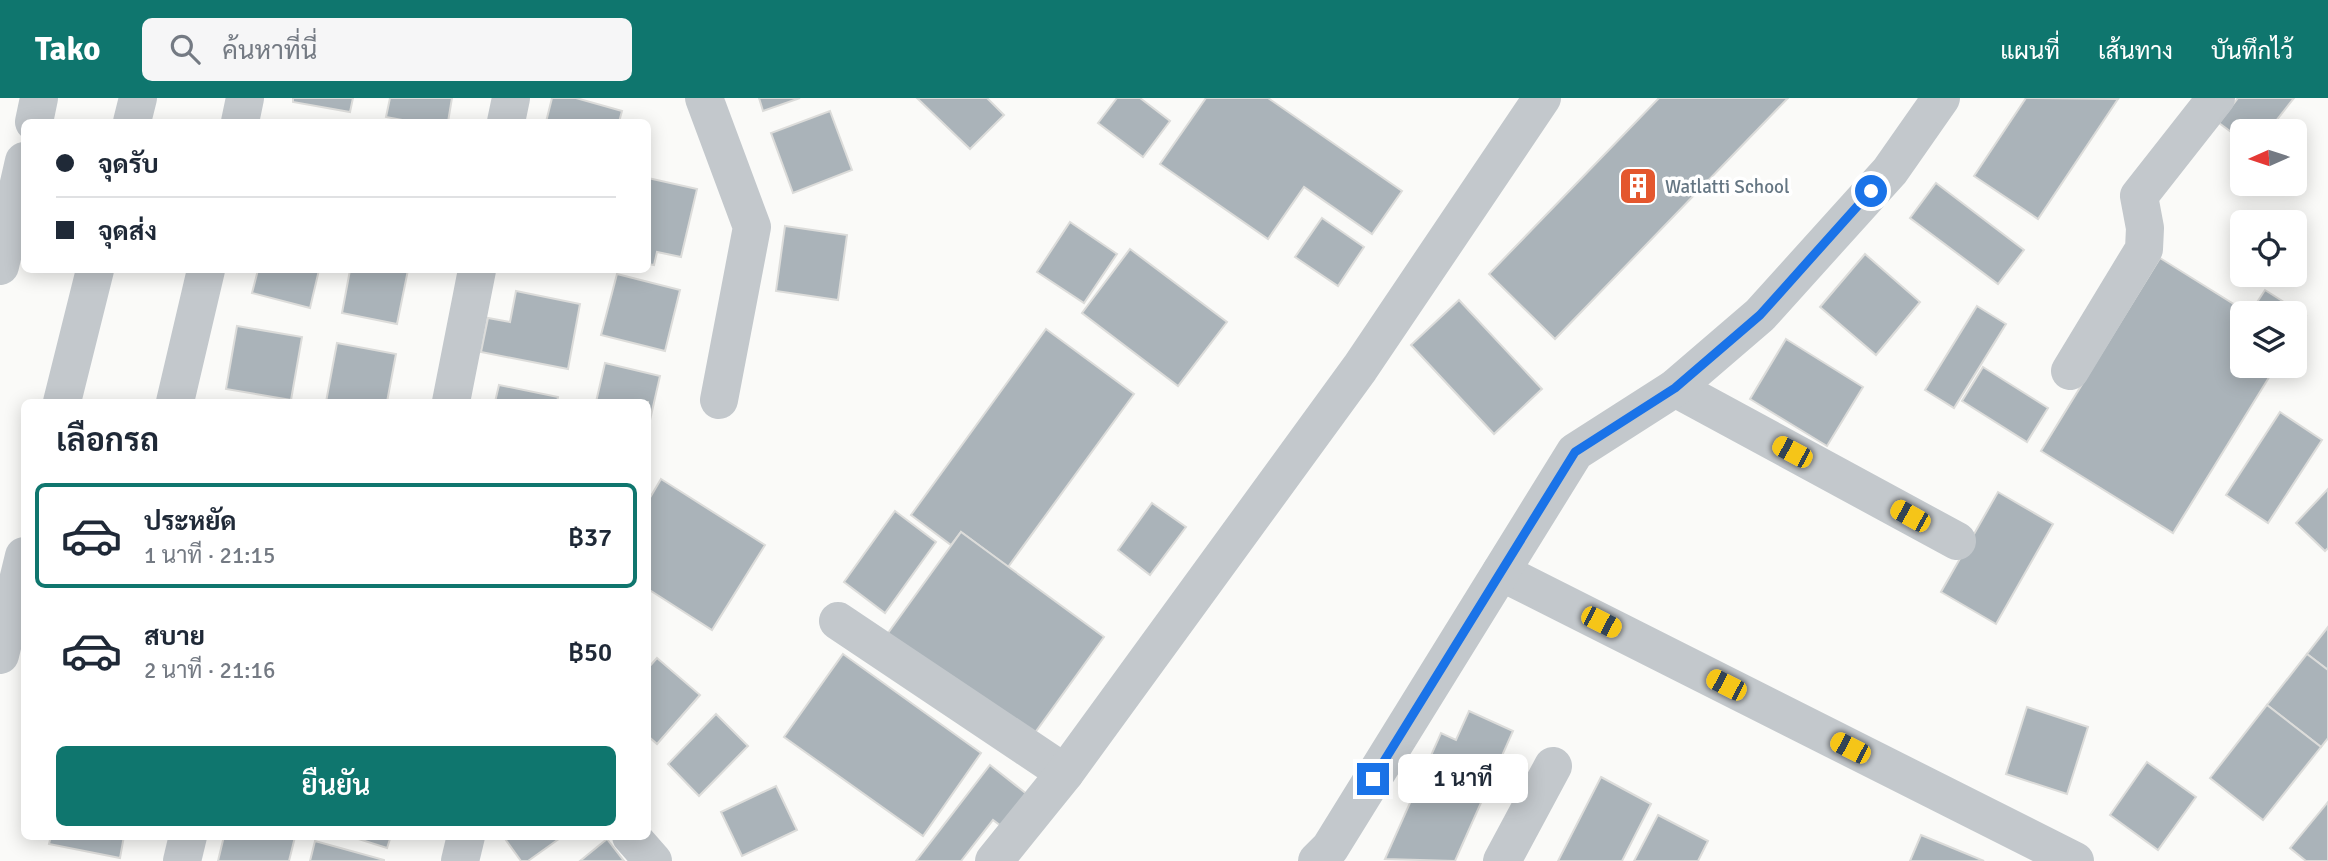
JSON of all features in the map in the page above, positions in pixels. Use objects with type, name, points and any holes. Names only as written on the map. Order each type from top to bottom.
[{"type":"street","points":[[35,119],[39,98]]},
{"type":"street","points":[[133,119],[138,98]]},
{"type":"street","points":[[241,119],[246,98]]},
{"type":"street","points":[[507,119],[511,98]]},
{"type":"street","points":[[704,98],[752,227],[719,400]]},
{"type":"street","points":[[994,861],[1065,773],[1360,368],[1542,98]]},
{"type":"street","points":[[1317,861],[1330,848],[1575,452],[1675,388],[1760,315],[1890,171],[1941,98]]},
{"type":"street","points":[[2070,371],[2144,249],[2145,228],[2139,196],[2216,98]]},
{"type":"street","points":[[0,266],[21,174]]},
{"type":"street","points":[[63,399],[94,273]]},
{"type":"street","points":[[176,399],[205,273]]},
{"type":"street","points":[[452,399],[476,273]]},
{"type":"street","points":[[1675,388],[1957,541]]},
{"type":"street","points":[[0,655],[21,568]]},
{"type":"street","points":[[1501,572],[2075,861]]},
{"type":"street","points":[[838,621],[1065,773]]},
{"type":"street","points":[[1502,861],[1553,766]]},
{"type":"street","points":[[182,861],[187,840]]},
{"type":"street","points":[[460,861],[465,840]]},
{"type":"street","points":[[635,840],[653,861]]},
{"type":"building","points":[[293,98],[353,98],[350,112],[293,102]]},
{"type":"building","points":[[390,98],[452,98],[448,119],[386,117]]},
{"type":"building","points":[[552,98],[576,98],[622,111],[620,119],[547,119]]},
{"type":"building","points":[[759,98],[800,98],[763,111]]},
{"type":"building","points":[[917,98],[987,98],[1004,115],[970,149]]},
{"type":"building","points":[[1117,98],[1140,98],[1170,121],[1143,157],[1098,123]]},
{"type":"building","points":[[1206,98],[1268,98],[1402,191],[1372,234],[1304,187],[1268,239],[1160,164]]},
{"type":"building","name":"Watlatti School","points":[[1659,98],[1788,98],[1555,339],[1489,274]]},
{"type":"building","points":[[2026,98],[2118,99],[2038,219],[1974,176]]},
{"type":"building","points":[[2238,98],[2294,98],[2277,119],[2230,119],[2230,131],[2219,123]]},
{"type":"building","points":[[830,111],[852,170],[793,193],[771,133]]},
{"type":"building","points":[[651,179],[697,189],[681,257],[657,252],[654,265],[651,264]]},
{"type":"building","points":[[1936,183],[2024,250],[1998,284],[1910,218]]},
{"type":"building","points":[[1322,218],[1364,247],[1338,286],[1295,257]]},
{"type":"building","points":[[1070,222],[1117,254],[1084,303],[1037,272]]},
{"type":"building","points":[[785,226],[847,235],[838,300],[776,291]]},
{"type":"building","points":[[1130,249],[1227,322],[1178,386],[1082,313]]},
{"type":"building","points":[[1865,254],[1920,302],[1876,355],[1820,307]]},
{"type":"building","points":[[2160,258],[2230,302],[2230,378],[2269,378],[2173,533],[2041,451]]},
{"type":"building","points":[[257,273],[318,273],[310,308],[252,293]]},
{"type":"building","points":[[349,273],[407,273],[397,324],[342,313]]},
{"type":"building","points":[[617,274],[680,290],[665,351],[601,335]]},
{"type":"building","points":[[2265,290],[2282,301],[2258,301]]},
{"type":"building","points":[[516,291],[580,304],[568,369],[481,352],[488,318],[510,322]]},
{"type":"building","points":[[1459,300],[1542,389],[1494,434],[1411,345]]},
{"type":"building","points":[[1977,306],[2006,324],[1954,408],[1925,390]]},
{"type":"building","points":[[237,326],[302,337],[291,399],[226,389]]},
{"type":"building","points":[[1046,329],[1134,394],[1008,567],[961,532],[951,545],[911,515]]},
{"type":"building","points":[[1786,339],[1863,387],[1827,446],[1750,399]]},
{"type":"building","points":[[337,343],[396,354],[388,399],[327,399]]},
{"type":"building","points":[[605,363],[660,376],[651,416],[651,399],[597,399]]},
{"type":"building","points":[[1983,367],[2048,408],[2027,442],[1962,401]]},
{"type":"building","points":[[499,385],[558,397],[558,399],[496,399]]},
{"type":"building","points":[[2280,412],[2322,440],[2268,523],[2226,495]]},
{"type":"building","points":[[661,479],[765,545],[712,630],[651,591],[651,496]]},
{"type":"building","points":[[2328,489],[2328,548],[2325,551],[2296,523]]},
{"type":"building","points":[[1998,492],[2053,524],[1996,624],[1941,592]]},
{"type":"building","points":[[1152,503],[1186,527],[1150,575],[1118,550]]},
{"type":"building","points":[[895,511],[936,542],[885,613],[844,582]]},
{"type":"building","points":[[961,532],[1104,637],[1026,745],[883,640]]},
{"type":"building","points":[[2328,627],[2328,670],[2307,654]]},
{"type":"building","points":[[843,654],[981,753],[923,836],[784,737]]},
{"type":"building","points":[[2307,654],[2328,670],[2328,738],[2321,747],[2267,705]]},
{"type":"building","points":[[657,658],[700,695],[657,744],[651,739],[651,665]]},
{"type":"building","points":[[2267,705],[2321,747],[2263,820],[2210,778]]},
{"type":"building","points":[[2027,707],[2088,727],[2067,794],[2006,774]]},
{"type":"building","points":[[1469,711],[1513,731],[1455,861],[1385,859],[1441,733],[1456,740]]},
{"type":"building","points":[[716,714],[748,746],[699,796],[668,764]]},
{"type":"building","points":[[2147,762],[2196,797],[2158,850],[2110,815]]},
{"type":"building","points":[[990,765],[1033,799],[1009,832],[993,820],[961,861],[916,861]]},
{"type":"building","points":[[1601,777],[1651,804],[1622,861],[1558,861]]},
{"type":"building","points":[[776,786],[797,830],[742,856],[721,812]]},
{"type":"building","points":[[2328,802],[2328,861],[2306,861],[2290,848]]},
{"type":"building","points":[[1658,815],[1708,841],[1698,861],[1634,861]]},
{"type":"building","points":[[1921,835],[1984,861],[1910,861]]},
{"type":"building","points":[[50,840],[123,840],[120,858],[49,844]]},
{"type":"building","points":[[223,840],[294,840],[289,861],[218,861]]},
{"type":"building","points":[[362,840],[390,840],[387,848]]},
{"type":"building","points":[[506,840],[557,840],[528,861],[521,861]]},
{"type":"building","points":[[608,840],[624,861],[580,861]]},
{"type":"building","points":[[315,841],[384,860],[384,861],[310,861]]},
{"type":"place","name":"Watlatti School","points":[[1638,186]]},
{"type":"route","points":[[1373,779],[1575,452],[1675,388],[1760,315],[1871,191]]}]
